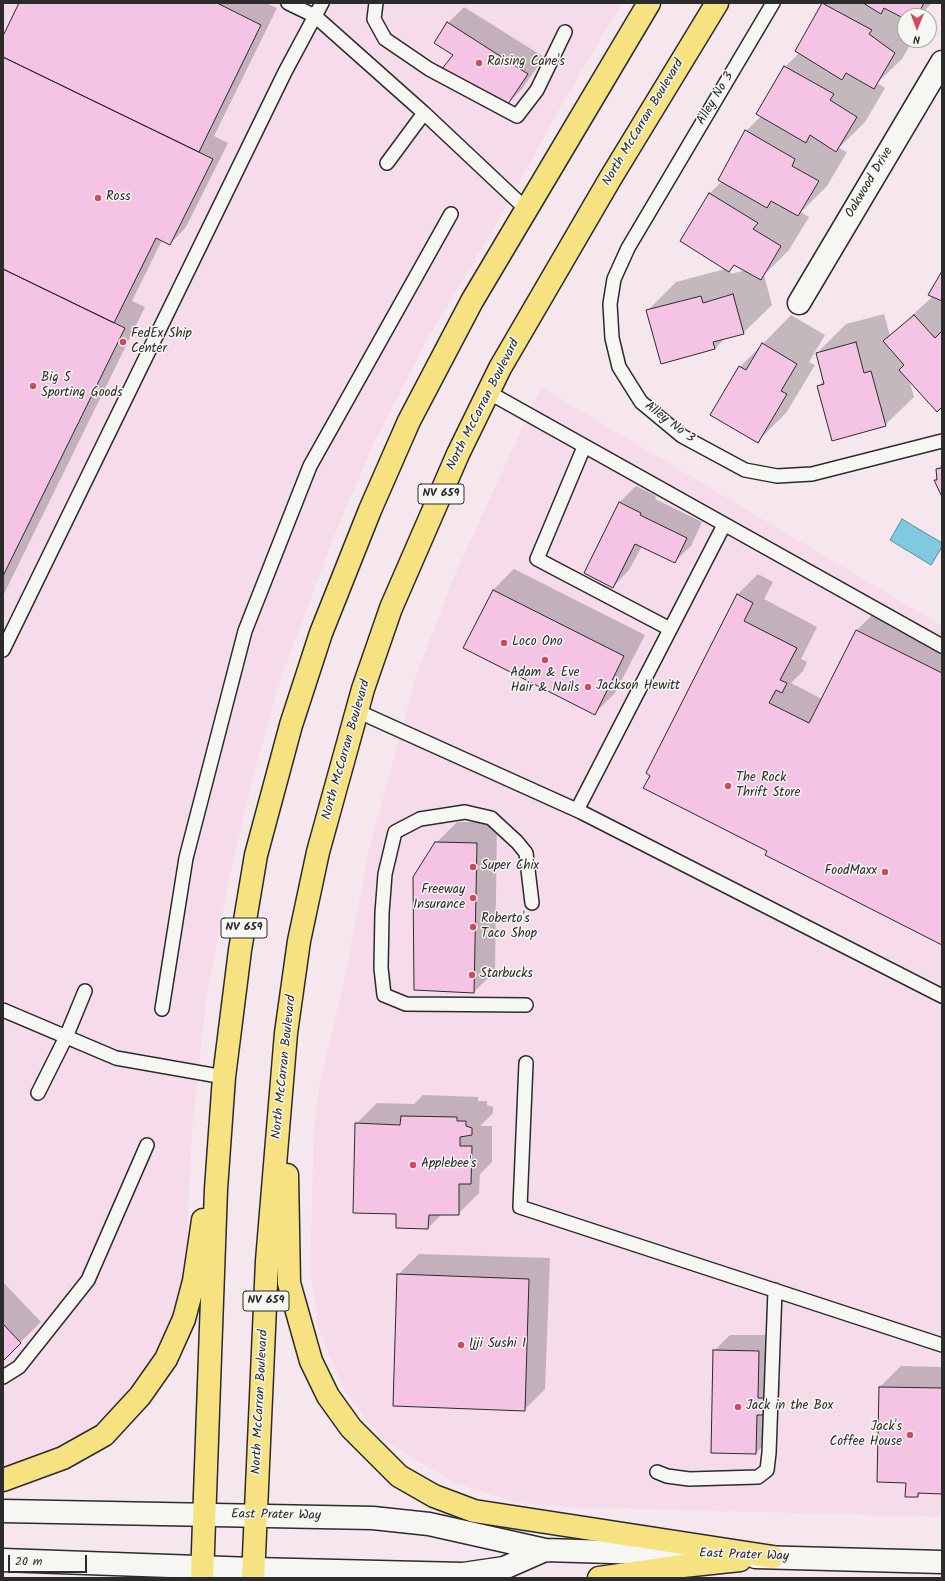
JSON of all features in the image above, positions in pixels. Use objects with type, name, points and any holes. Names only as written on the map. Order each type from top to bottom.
[{"type":"main road","name":"NV 659","points":[[202,1572],[216,1189],[224,1076],[240,950],[256,855],[290,725],[321,633],[370,510],[409,421],[472,301],[649,3]]},
{"type":"main road","name":"North McCarran Boulevard","points":[[253,1574],[267,1261],[286,1034],[299,941],[318,852],[357,711],[391,608],[458,454],[500,368],[606,185],[717,3]]},
{"type":"main road","name":"Oakwood Drive","points":[[799,303],[942,62]]},
{"type":"main road","points":[[286,1034],[289,1283],[311,1361],[328,1396],[351,1428],[399,1476],[434,1496],[474,1511],[773,1557]]},
{"type":"main road","points":[[3,1480],[63,1458],[104,1436],[140,1396],[166,1359],[184,1319],[194,1281],[224,1076]]},
{"type":"main road","name":"East Prater Way","points":[[3,1511],[373,1518],[429,1524],[545,1550],[942,1562]]},
{"type":"main road","name":"East Prater Way","points":[[3,1560],[253,1574],[463,1574],[504,1568],[545,1550]]},
{"type":"main road","points":[[599,1578],[683,1566],[773,1557]]},
{"type":"lane","points":[[288,3],[315,16],[424,113],[526,209]]},
{"type":"lane","points":[[3,650],[285,72],[322,3]]},
{"type":"lane","points":[[376,3],[374,19],[385,39],[429,69],[517,116],[536,90],[565,32]]},
{"type":"lane","name":"Alley No 3","points":[[773,3],[628,248],[614,279],[610,304],[612,338],[619,367],[641,402],[682,436],[745,470],[777,476],[812,474],[942,441]]},
{"type":"lane","points":[[387,163],[424,113]]},
{"type":"lane","points":[[162,1009],[186,858],[245,631],[310,466],[451,214]]},
{"type":"lane","points":[[488,392],[942,646]]},
{"type":"lane","points":[[584,447],[537,559],[670,629]]},
{"type":"lane","points":[[577,810],[724,525]]},
{"type":"lane","points":[[357,711],[577,810],[942,996]]},
{"type":"lane","points":[[526,1005],[406,1004],[384,995],[381,968],[382,913],[385,874],[396,832],[420,819],[465,812],[491,818],[517,842],[526,853],[532,903]]},
{"type":"lane","points":[[38,1093],[66,1037],[85,991]]},
{"type":"lane","points":[[3,1010],[116,1058],[224,1076]]},
{"type":"lane","points":[[526,1063],[520,1207],[942,1345]]},
{"type":"lane","points":[[3,1377],[19,1367],[88,1280],[147,1146]]},
{"type":"lane","points":[[657,1472],[668,1476],[689,1479],[758,1477],[767,1470],[769,1453],[774,1290]]},
{"type":"shaded area","points":[[3,3],[622,3],[560,108],[494,228],[428,338],[375,441],[334,536],[280,681],[252,781],[226,893],[206,1002],[192,1131],[187,1239],[182,1290],[167,1334],[143,1378],[112,1412],[73,1441],[27,1461],[3,1466]]},
{"type":"shaded area","points":[[541,387],[942,626],[942,1517],[572,1507],[514,1502],[453,1482],[383,1440],[344,1390],[319,1331],[310,1267],[314,1125],[320,1082],[344,982],[369,849],[416,676],[453,579]]},
{"type":"water","points":[[902,519],[942,543],[942,547],[931,565],[890,540]]},
{"type":"building","points":[[19,3],[217,3],[261,25],[199,152],[3,57],[3,36]]},
{"type":"building","points":[[822,3],[872,30],[869,34],[895,53],[874,89],[846,73],[842,80],[795,51]]},
{"type":"building","points":[[863,3],[924,3],[921,8],[897,8],[897,15],[884,8],[881,14]]},
{"type":"building","name":"Raising Cane's","points":[[447,22],[528,74],[506,107],[441,70],[453,55],[434,43]]},
{"type":"building","name":"Ross","points":[[3,57],[213,159],[170,245],[156,238],[114,323],[3,269]]},
{"type":"building","points":[[784,66],[834,94],[830,100],[857,117],[836,152],[810,135],[806,143],[756,114]]},
{"type":"building","points":[[745,130],[795,159],[792,166],[819,181],[798,216],[771,201],[767,208],[718,180]]},
{"type":"building","points":[[709,193],[758,223],[753,229],[781,246],[761,280],[734,265],[729,272],[680,241]]},
{"type":"building","points":[[3,269],[125,328],[3,576]]},
{"type":"building","points":[[942,271],[942,301],[928,295]]},
{"type":"building","points":[[733,294],[744,334],[713,342],[715,349],[661,364],[646,310],[701,296],[703,303]]},
{"type":"building","points":[[914,315],[935,338],[941,332],[942,334],[942,407],[937,412],[899,370],[904,365],[883,341]]},
{"type":"building","points":[[856,342],[864,373],[871,371],[886,426],[832,441],[817,386],[824,384],[816,353]]},
{"type":"building","points":[[762,343],[797,364],[781,391],[787,394],[758,443],[710,415],[739,366],[746,370]]},
{"type":"building","points":[[942,468],[942,497],[934,480],[937,480],[936,469]]},
{"type":"building","points":[[619,502],[641,513],[640,515],[687,538],[675,563],[635,544],[613,588],[584,573]]},
{"type":"building","points":[[493,590],[624,656],[595,715],[463,648]]},
{"type":"building","points":[[737,594],[753,603],[744,621],[797,648],[780,680],[787,683],[782,693],[776,690],[769,703],[809,723],[856,630],[942,673],[942,945],[765,855],[767,851],[643,788],[650,776],[646,773]]},
{"type":"building","points":[[435,842],[477,843],[474,993],[414,990],[413,877]]},
{"type":"building","name":"Applebee's","points":[[401,1116],[457,1117],[457,1121],[466,1121],[466,1126],[472,1128],[472,1135],[460,1137],[460,1146],[472,1146],[471,1184],[459,1184],[459,1215],[429,1215],[428,1229],[396,1228],[396,1214],[353,1213],[355,1123],[400,1125]]},
{"type":"building","name":"Ijji Sushi 1","points":[[397,1274],[529,1279],[525,1411],[393,1406]]},
{"type":"building","points":[[3,1324],[21,1343],[3,1361]]},
{"type":"building","name":"Jack in the Box","points":[[713,1350],[759,1351],[758,1398],[764,1398],[764,1415],[757,1415],[756,1454],[711,1453]]},
{"type":"building","name":"Jack's Coffee House","points":[[879,1387],[942,1388],[942,1494],[918,1493],[918,1497],[905,1497],[906,1483],[877,1482]]},
{"type":"place","name":"Raising Cane's","points":[[479,63]]},
{"type":"place","name":"Ross","points":[[98,198]]},
{"type":"place","name":"FedEx Ship Center","points":[[123,342]]},
{"type":"place","name":"Big 5 Sporting Goods","points":[[33,386]]},
{"type":"place","name":"Loco Ono","points":[[504,643]]},
{"type":"place","name":"Adam & Eve Hair & Nails","points":[[545,660]]},
{"type":"place","name":"Jackson Hewitt","points":[[588,687]]},
{"type":"place","name":"The Rock Thrift Store","points":[[728,786]]},
{"type":"place","name":"Super Chix","points":[[473,867]]},
{"type":"place","name":"FoodMaxx","points":[[885,872]]},
{"type":"place","name":"Freeway Insurance","points":[[473,898]]},
{"type":"place","name":"Roberto's Taco Shop","points":[[473,927]]},
{"type":"place","name":"Starbucks","points":[[472,975]]},
{"type":"place","name":"Applebee's","points":[[413,1165]]},
{"type":"place","name":"Ijji Sushi 1","points":[[461,1345]]},
{"type":"place","name":"Jack in the Box","points":[[738,1407]]},
{"type":"place","name":"Jack's Coffee House","points":[[910,1435]]}]
